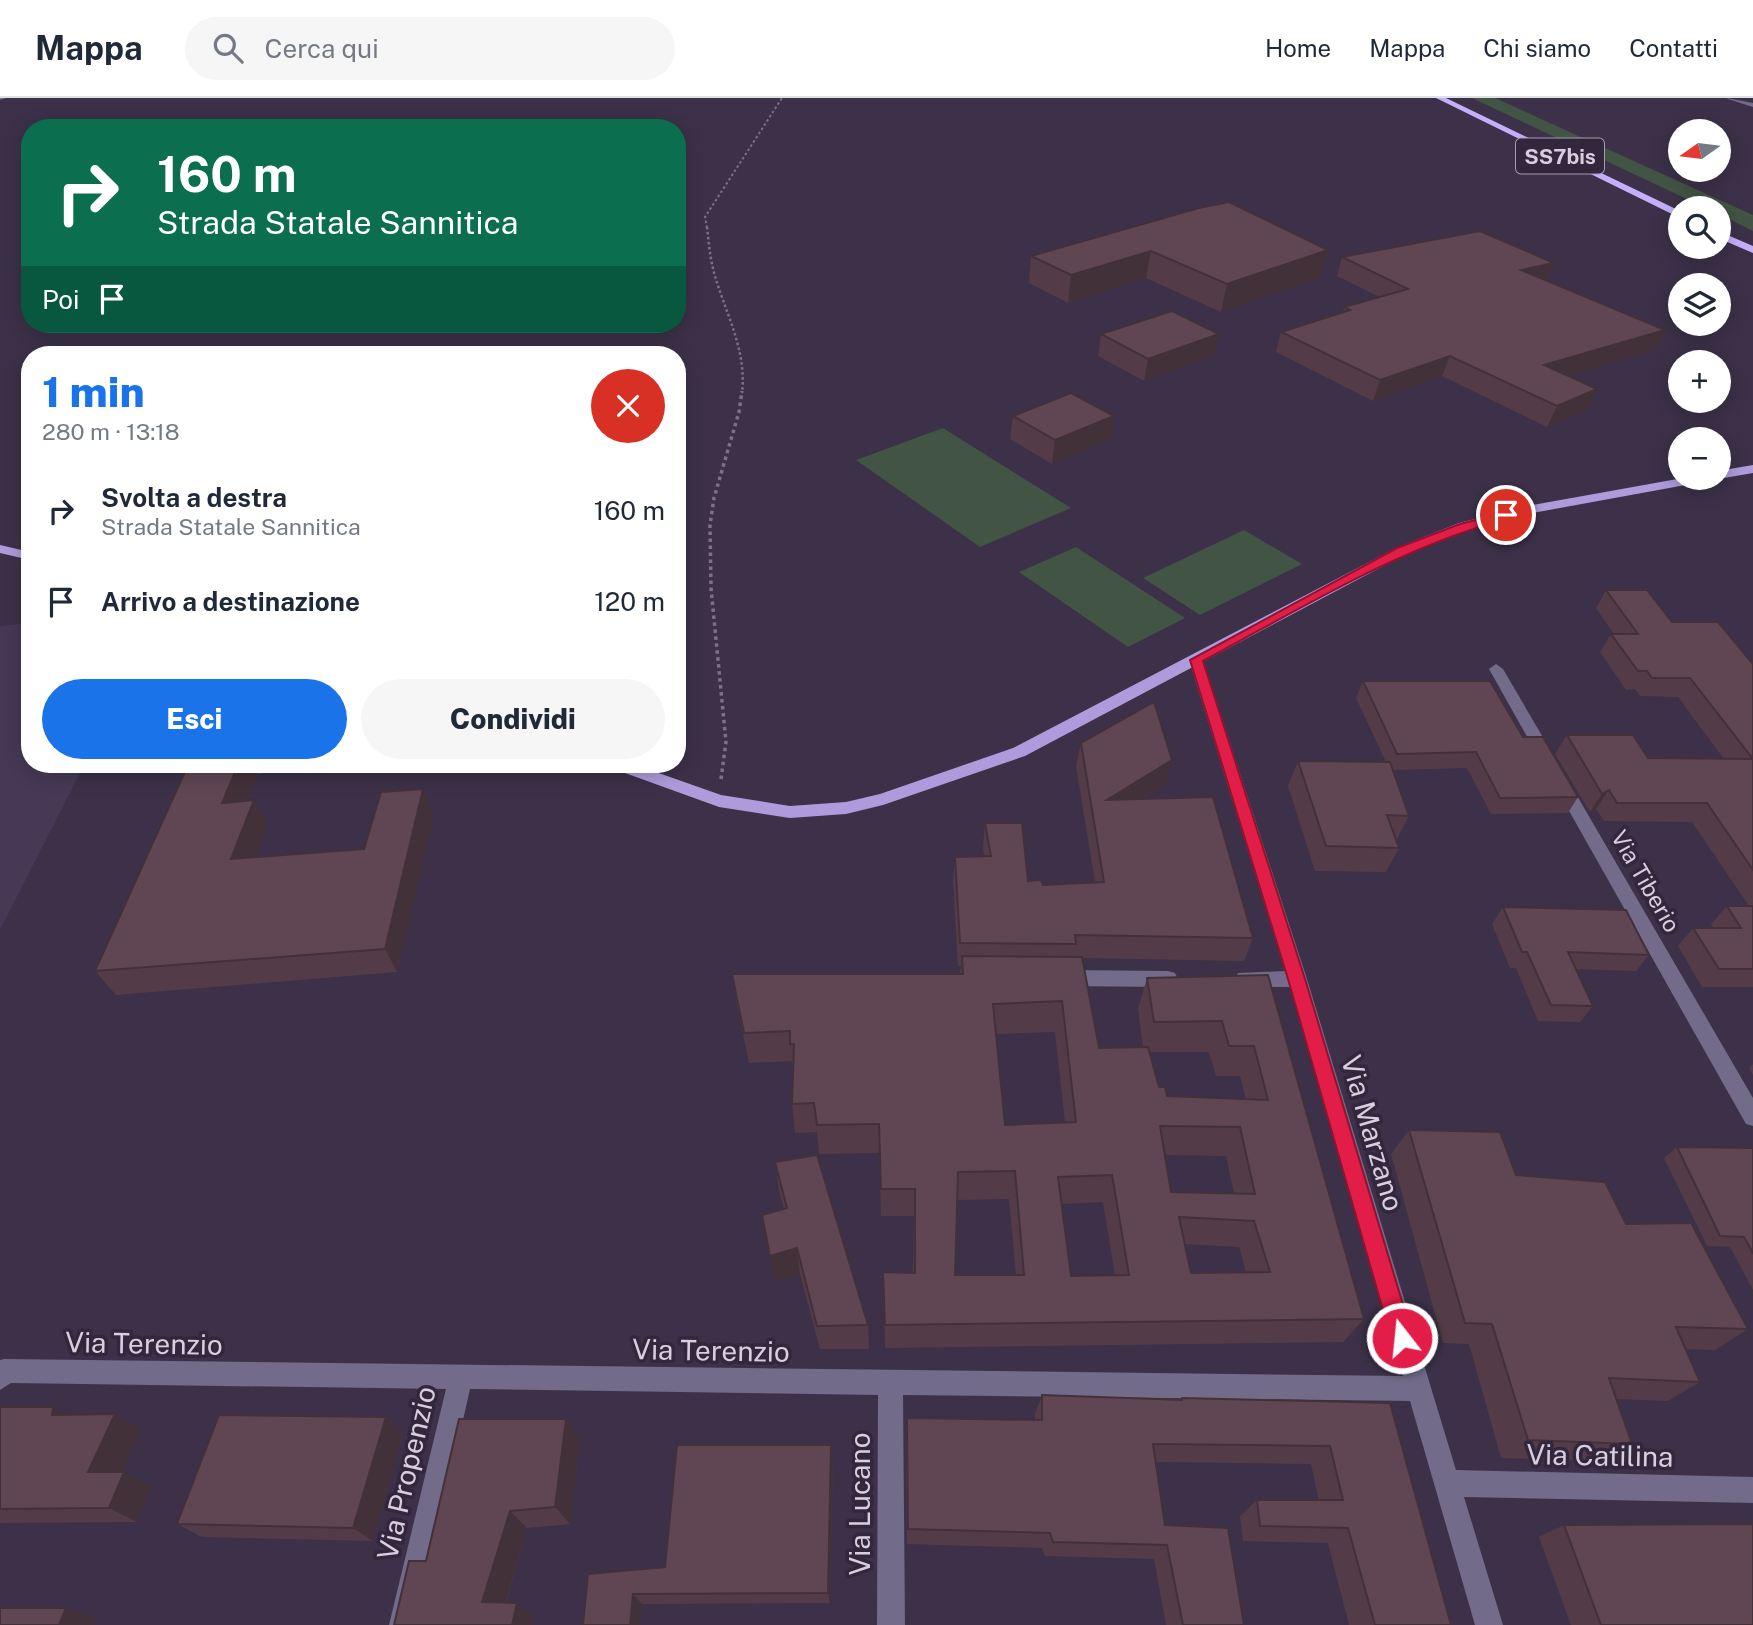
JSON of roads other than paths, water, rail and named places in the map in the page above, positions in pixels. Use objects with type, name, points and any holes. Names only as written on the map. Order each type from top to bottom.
[{"type":"highway","name":"SS7bis","points":[[1440,98],[1668,209]]},
{"type":"highway","name":"SS7bis","points":[[1460,98],[1668,197]]},
{"type":"highway","points":[[1731,227],[1753,238]]},
{"type":"highway","points":[[1731,239],[1753,250]]},
{"type":"main road","points":[[1731,473],[1753,469]]},
{"type":"main road","points":[[640,773],[719,801],[790,812],[846,808],[883,799],[1019,752],[1401,551],[1464,526],[1572,500],[1668,484]]},
{"type":"main road","points":[[0,549],[21,554]]},
{"type":"street","points":[[1730,98],[1753,105]]},
{"type":"street","name":"Via Marzano","points":[[1196,660],[1297,979],[1489,1625]]},
{"type":"street","name":"Via Tiberio","points":[[1496,669],[1753,1116]]},
{"type":"street","points":[[1050,978],[1187,979]]},
{"type":"street","points":[[1228,979],[1297,979]]},
{"type":"street","name":"Via Terenzio","points":[[2,1374],[461,1376],[1417,1389]]},
{"type":"street","name":"Via Propenzio","points":[[403,1625],[461,1376]]},
{"type":"street","name":"Via Lucano","points":[[890,1382],[891,1625]]},
{"type":"street","name":"Via Catilina","points":[[1445,1483],[1753,1490]]}]
